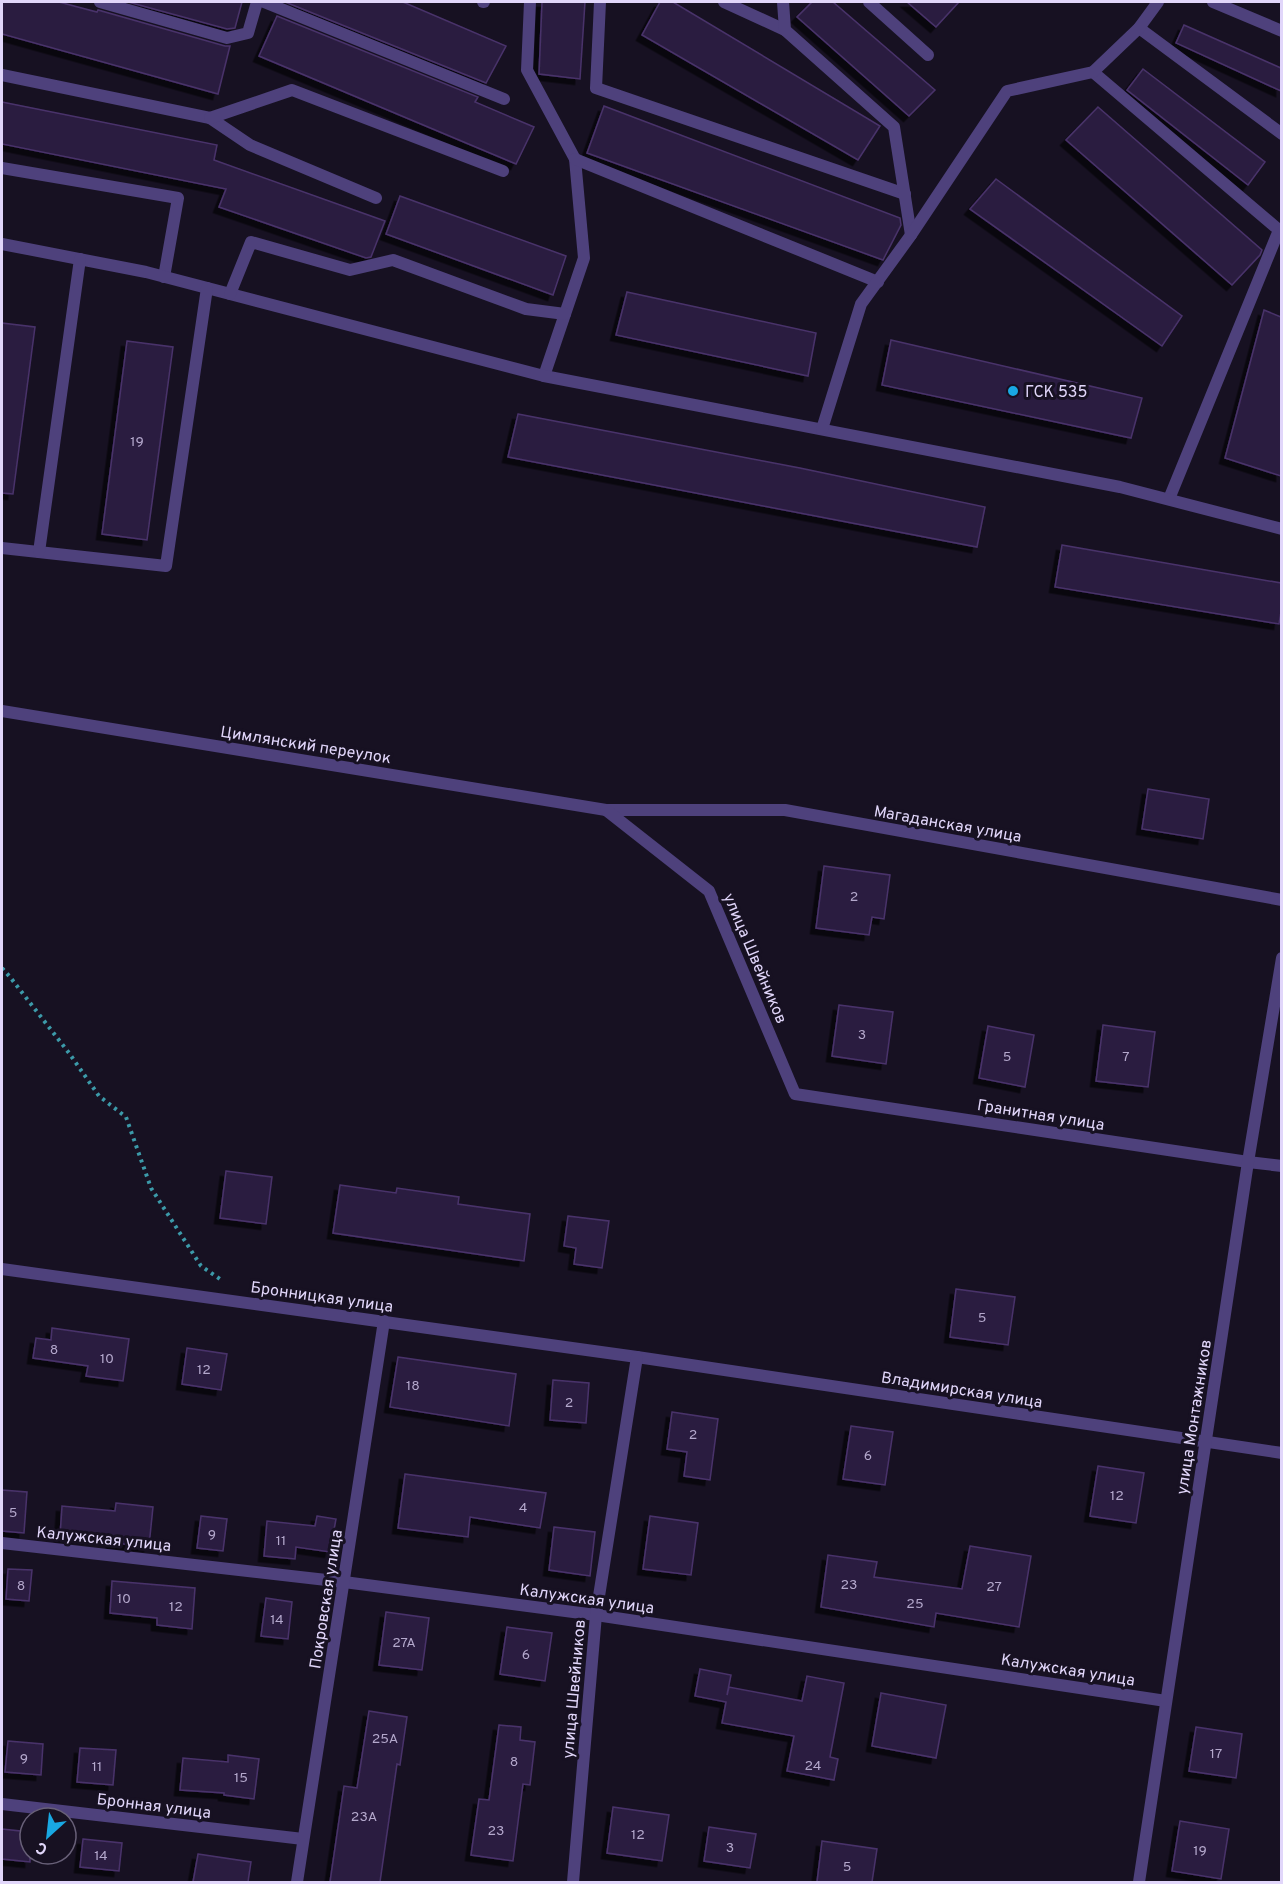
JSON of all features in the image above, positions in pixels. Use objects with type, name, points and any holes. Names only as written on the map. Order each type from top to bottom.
[{"type":"street","points":[[100,2],[227,38],[248,33],[257,2]]},
{"type":"street","points":[[264,2],[504,99]]},
{"type":"street","points":[[530,2],[527,70],[575,159],[584,258],[544,376]]},
{"type":"street","points":[[600,2],[596,88],[905,194]]},
{"type":"street","points":[[724,2],[785,30],[894,127],[911,235]]},
{"type":"street","points":[[783,2],[785,30]]},
{"type":"street","points":[[869,2],[928,55]]},
{"type":"street","points":[[822,429],[861,304],[911,235],[1007,92],[1093,72],[1139,28],[1158,2]]},
{"type":"street","points":[[1213,2],[1281,31]]},
{"type":"street","points":[[1139,28],[1278,129]]},
{"type":"street","points":[[1093,72],[1280,230],[1169,499]]},
{"type":"street","points":[[2,75],[210,118],[250,146],[376,198]]},
{"type":"street","points":[[210,118],[292,90],[503,171]]},
{"type":"street","points":[[575,159],[878,282]]},
{"type":"street","points":[[2,168],[178,198],[164,277]]},
{"type":"street","points":[[230,294],[251,242],[350,270],[393,260],[526,309],[565,314]]},
{"type":"street","points":[[2,244],[164,277],[544,376],[1109,484],[1281,529]]},
{"type":"street","points":[[39,552],[80,259]]},
{"type":"street","points":[[2,548],[166,566],[207,288]]},
{"type":"street","name":"Цимлянский переулок","points":[[2,711],[606,810]]},
{"type":"street","name":"Магаданская улица","points":[[606,810],[784,810],[1281,900]]},
{"type":"street","name":"улица Швейников","points":[[606,810],[709,891],[795,1094]]},
{"type":"street","name":"улица Монтажников","points":[[1139,1882],[1281,958]]},
{"type":"street","name":"Гранитная улица","points":[[795,1094],[1281,1166]]},
{"type":"street","name":"Бронницкая улица","points":[[2,1269],[637,1357]]},
{"type":"street","name":"Покровская улица","points":[[297,1882],[384,1321]]},
{"type":"street","name":"улица Швейников","points":[[573,1882],[596,1615],[637,1357]]},
{"type":"street","name":"Владимирская улица","points":[[637,1357],[1281,1454]]},
{"type":"street","name":"Калужская улица","points":[[2,1543],[344,1582],[596,1615],[1166,1701]]},
{"type":"street","name":"Бронная улица","points":[[2,1804],[303,1839]]},
{"type":"path","points":[[2,968],[63,1045],[99,1096],[126,1117],[151,1188],[201,1266],[227,1284]]},
{"type":"building","points":[[2,2],[59,2],[97,12],[98,10],[230,46],[218,94],[2,34]]},
{"type":"building","points":[[128,2],[242,2],[235,28],[227,29]]},
{"type":"building","points":[[285,2],[403,2],[506,46],[486,83]]},
{"type":"building","points":[[542,2],[585,2],[580,79],[539,74]]},
{"type":"building","points":[[660,2],[673,2],[880,126],[858,160],[642,35]]},
{"type":"building","points":[[812,2],[833,2],[935,90],[909,116],[797,17]]},
{"type":"building","points":[[907,2],[959,2],[936,27]]},
{"type":"building","points":[[277,16],[478,97],[475,102],[534,127],[516,164],[259,56]]},
{"type":"building","points":[[1184,25],[1281,68],[1281,91],[1176,43]]},
{"type":"building","points":[[1143,69],[1265,162],[1248,185],[1127,90]]},
{"type":"building","points":[[2,102],[217,145],[214,160],[385,221],[371,257],[366,258],[219,207],[226,189],[2,144]]},
{"type":"building","points":[[604,106],[900,218],[901,225],[883,260],[587,153]]},
{"type":"building","points":[[1098,107],[1262,250],[1232,285],[1066,140]]},
{"type":"building","points":[[996,179],[1182,316],[1162,346],[970,209]]},
{"type":"building","points":[[400,196],[566,256],[553,295],[386,234]]},
{"type":"building","points":[[627,292],[816,333],[808,376],[616,335]]},
{"type":"building","points":[[1264,310],[1281,317],[1281,476],[1225,458]]},
{"type":"building","points":[[2,323],[35,327],[13,494],[2,493]]},
{"type":"building","name":"ГСК 535","points":[[891,340],[1142,398],[1131,438],[882,385]]},
{"type":"building","points":[[127,341],[173,347],[147,540],[102,534]]},
{"type":"building","points":[[518,414],[800,468],[985,507],[977,547],[508,457]]},
{"type":"building","points":[[1062,545],[1281,583],[1279,624],[1055,587]]},
{"type":"building","points":[[1148,789],[1209,799],[1203,839],[1142,829]]},
{"type":"building","points":[[824,866],[890,875],[884,919],[872,917],[869,935],[816,928]]},
{"type":"building","points":[[839,1005],[893,1012],[886,1064],[832,1056]]},
{"type":"building","points":[[1103,1025],[1155,1032],[1148,1087],[1096,1081]]},
{"type":"building","points":[[988,1026],[1034,1035],[1025,1087],[979,1078]]},
{"type":"building","points":[[226,1171],[272,1177],[266,1224],[220,1218]]},
{"type":"building","points":[[340,1185],[396,1193],[397,1188],[459,1197],[458,1204],[530,1214],[524,1261],[333,1233]]},
{"type":"building","points":[[568,1216],[609,1221],[602,1268],[574,1264],[576,1248],[564,1246]]},
{"type":"building","points":[[956,1289],[1015,1297],[1008,1345],[950,1337]]},
{"type":"building","points":[[52,1328],[129,1339],[123,1381],[86,1376],[88,1366],[33,1358],[36,1338],[51,1340]]},
{"type":"building","points":[[187,1348],[227,1354],[221,1390],[182,1384]]},
{"type":"building","points":[[398,1357],[516,1374],[509,1426],[390,1407]]},
{"type":"building","points":[[553,1380],[589,1383],[586,1423],[550,1420]]},
{"type":"building","points":[[672,1412],[718,1419],[710,1480],[684,1476],[687,1452],[667,1449]]},
{"type":"building","points":[[851,1426],[893,1432],[885,1485],[843,1479]]},
{"type":"building","points":[[1098,1466],[1144,1473],[1136,1523],[1090,1516]]},
{"type":"building","points":[[405,1474],[546,1493],[540,1528],[470,1517],[468,1537],[398,1528]]},
{"type":"building","points":[[2,1490],[27,1492],[24,1533],[2,1531]]},
{"type":"building","points":[[116,1503],[153,1507],[149,1546],[112,1543],[112,1540],[60,1536],[62,1506],[115,1511]]},
{"type":"building","points":[[201,1516],[227,1519],[223,1551],[197,1548]]},
{"type":"building","points":[[317,1516],[336,1519],[330,1552],[296,1547],[295,1559],[264,1556],[267,1521],[315,1526]]},
{"type":"building","points":[[650,1516],[698,1523],[691,1575],[643,1569]]},
{"type":"building","points":[[554,1527],[595,1532],[590,1576],[549,1570]]},
{"type":"building","points":[[970,1546],[1031,1556],[1019,1627],[936,1613],[934,1627],[821,1607],[828,1555],[877,1562],[874,1577],[962,1589]]},
{"type":"building","points":[[8,1569],[32,1570],[29,1601],[6,1599]]},
{"type":"building","points":[[112,1581],[195,1588],[192,1629],[157,1625],[157,1618],[110,1613]]},
{"type":"building","points":[[266,1598],[292,1602],[288,1639],[261,1636]]},
{"type":"building","points":[[386,1612],[429,1618],[422,1670],[379,1665]]},
{"type":"building","points":[[507,1627],[552,1633],[545,1681],[500,1674]]},
{"type":"building","points":[[700,1669],[731,1675],[727,1695],[729,1687],[802,1701],[807,1676],[844,1683],[830,1757],[838,1759],[834,1780],[787,1771],[794,1736],[722,1723],[726,1702],[695,1696]]},
{"type":"building","points":[[881,1693],[946,1705],[936,1758],[872,1746]]},
{"type":"building","points":[[369,1711],[407,1717],[400,1765],[397,1764],[380,1882],[330,1882],[344,1786],[357,1788]]},
{"type":"building","points":[[499,1725],[521,1727],[520,1740],[535,1742],[530,1785],[523,1784],[513,1861],[471,1855],[479,1799],[489,1800]]},
{"type":"building","points":[[1196,1727],[1242,1734],[1236,1778],[1189,1771]]},
{"type":"building","points":[[8,1741],[43,1744],[41,1775],[5,1772]]},
{"type":"building","points":[[80,1748],[116,1750],[113,1785],[77,1782]]},
{"type":"building","points":[[228,1755],[259,1759],[254,1799],[224,1795],[224,1793],[180,1790],[183,1758],[228,1762]]},
{"type":"building","points":[[613,1807],[669,1815],[662,1861],[607,1853]]},
{"type":"building","points":[[1180,1821],[1229,1829],[1221,1879],[1172,1871]]},
{"type":"building","points":[[709,1827],[756,1834],[750,1868],[704,1861]]},
{"type":"building","points":[[2,1829],[18,1831],[18,1861],[2,1859]]},
{"type":"building","points":[[83,1839],[122,1843],[119,1871],[80,1867]]},
{"type":"building","points":[[822,1841],[877,1849],[872,1882],[817,1882]]},
{"type":"building","points":[[198,1854],[251,1862],[248,1882],[193,1882]]},
{"type":"place","name":"ГСК 535","points":[[1013,391]]}]
